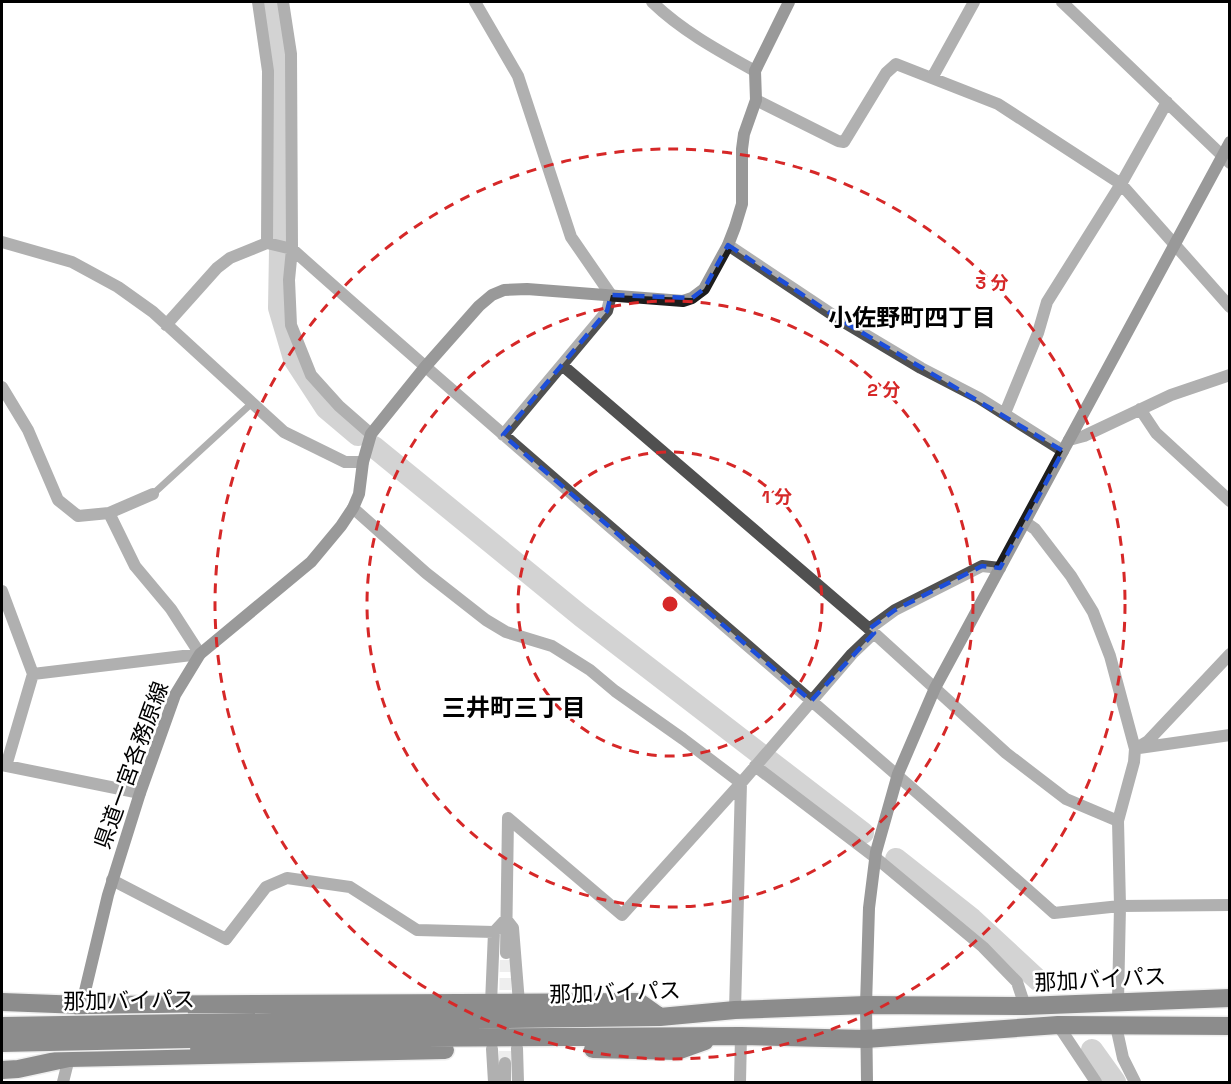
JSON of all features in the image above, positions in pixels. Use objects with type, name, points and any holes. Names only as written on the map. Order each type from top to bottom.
[{"type":"highway","name":"那加バイパス","points":[[2,1043],[189,1031],[660,1017],[735,1010],[866,1005],[1025,1006],[1230,998]]},
{"type":"highway","points":[[3,1000],[82,1005],[639,1002],[660,1017]]},
{"type":"highway","name":"那加バイパス","points":[[2,1026],[189,1031],[866,1039],[1058,1025],[1230,1026]]},
{"type":"highway","points":[[2,1070],[18,1069],[69,1058],[517,1048],[677,1051],[718,1036]]},
{"type":"main road","name":"県道一宮各務原線","points":[[69,1058],[112,880],[140,793],[175,695],[200,654],[311,562],[353,508],[359,494],[363,462],[370,434],[425,367],[479,306],[492,295],[504,291],[527,289],[683,301],[692,298],[704,289],[728,245],[742,204],[742,149],[744,134],[756,100],[755,71],[789,2]]},
{"type":"main road","points":[[867,1083],[866,1005],[869,908],[876,858],[898,774],[935,688],[1174,245],[1226,159],[1230,142]]},
{"type":"street","points":[[258,2],[268,71],[270,244]]},
{"type":"street","points":[[283,2],[291,54],[289,280],[291,325],[311,375],[339,406],[370,434]]},
{"type":"street","points":[[475,2],[518,76],[571,237],[610,295],[607,311],[503,435]]},
{"type":"street","points":[[651,2],[708,45],[755,71]]},
{"type":"street","points":[[932,78],[974,2]]},
{"type":"street","points":[[1062,2],[1226,159]]},
{"type":"street","points":[[756,100],[844,142],[886,73],[896,64],[998,104],[1121,184],[1230,307]]},
{"type":"street","points":[[1005,413],[1038,333],[1047,302],[1121,184],[1167,102]]},
{"type":"street","points":[[2,242],[72,262],[118,287],[153,312],[284,432],[345,462],[363,462]]},
{"type":"street","points":[[166,325],[217,268],[230,258],[270,244],[290,248],[503,435],[898,774],[1054,913],[1120,906],[1230,904]]},
{"type":"street","points":[[728,245],[839,319],[921,368],[1066,445],[1140,409],[1230,375]]},
{"type":"street","points":[[562,365],[871,631],[1006,753],[1066,799],[1118,821]]},
{"type":"street","points":[[2,387],[28,430],[58,500],[78,516],[109,513],[153,494]]},
{"type":"street","points":[[1140,409],[1156,433],[1230,501]]},
{"type":"street","points":[[353,508],[426,573],[486,620],[506,632],[552,646],[590,670],[615,692],[683,738],[741,783]]},
{"type":"street","points":[[33,674],[200,654],[171,609],[135,566],[109,513]]},
{"type":"street","points":[[1025,522],[1035,529],[1071,576],[1093,612],[1110,656],[1135,749],[1134,762],[1118,821],[1120,906],[1118,1001]]},
{"type":"street","points":[[506,952],[508,818],[622,915],[741,783],[871,631],[895,610],[982,566],[1000,568]]},
{"type":"street","points":[[2,591],[33,674],[4,766],[140,793]]},
{"type":"street","points":[[1135,749],[1148,741],[1230,654]]},
{"type":"street","points":[[1135,749],[1230,735]]},
{"type":"street","points":[[761,760],[983,947],[1017,982],[1025,1006]]},
{"type":"street","points":[[735,1010],[741,783]]},
{"type":"street","points":[[112,880],[226,939],[266,886],[287,878],[350,886],[417,930],[494,932]]},
{"type":"street","points":[[491,1003],[494,932],[506,919]]},
{"type":"street","points":[[506,919],[513,928],[519,1003]]},
{"type":"street","points":[[1058,1025],[1096,1083]]},
{"type":"street","points":[[1116,1026],[1123,1058],[1135,1083]]},
{"type":"street","points":[[741,1036],[741,1083]]},
{"type":"street","points":[[517,1048],[518,1083]]},
{"type":"street","points":[[492,1049],[494,1083]]},
{"type":"street","points":[[63,1083],[69,1058]]},
{"type":"street","points":[[505,1063],[505,1083]]},
{"type":"lane","points":[[153,494],[252,403]]},
{"type":"highlighted area","points":[[728,245],[839,319],[1063,451],[1000,568],[982,566],[895,610],[869,629],[874,633],[811,701],[503,435],[607,311],[611,295],[692,298],[704,289]]},
{"type":"waterway","points":[[269,2],[279,63],[281,193],[279,308],[294,359],[326,408],[358,435]]},
{"type":"waterway","points":[[374,447],[581,616],[863,833]]},
{"type":"waterway","points":[[896,859],[972,919],[1039,981]]},
{"type":"waterway","points":[[1092,1050],[1115,1082]]},
{"type":"tunnel","points":[[505,1008],[506,953]]},
{"type":"tunnel","points":[[505,1032],[505,1063]]},
{"type":"district","name":"小佐野町四丁目","points":[[912,318]]},
{"type":"district","name":"三井町三丁目","points":[[514,708]]}]
